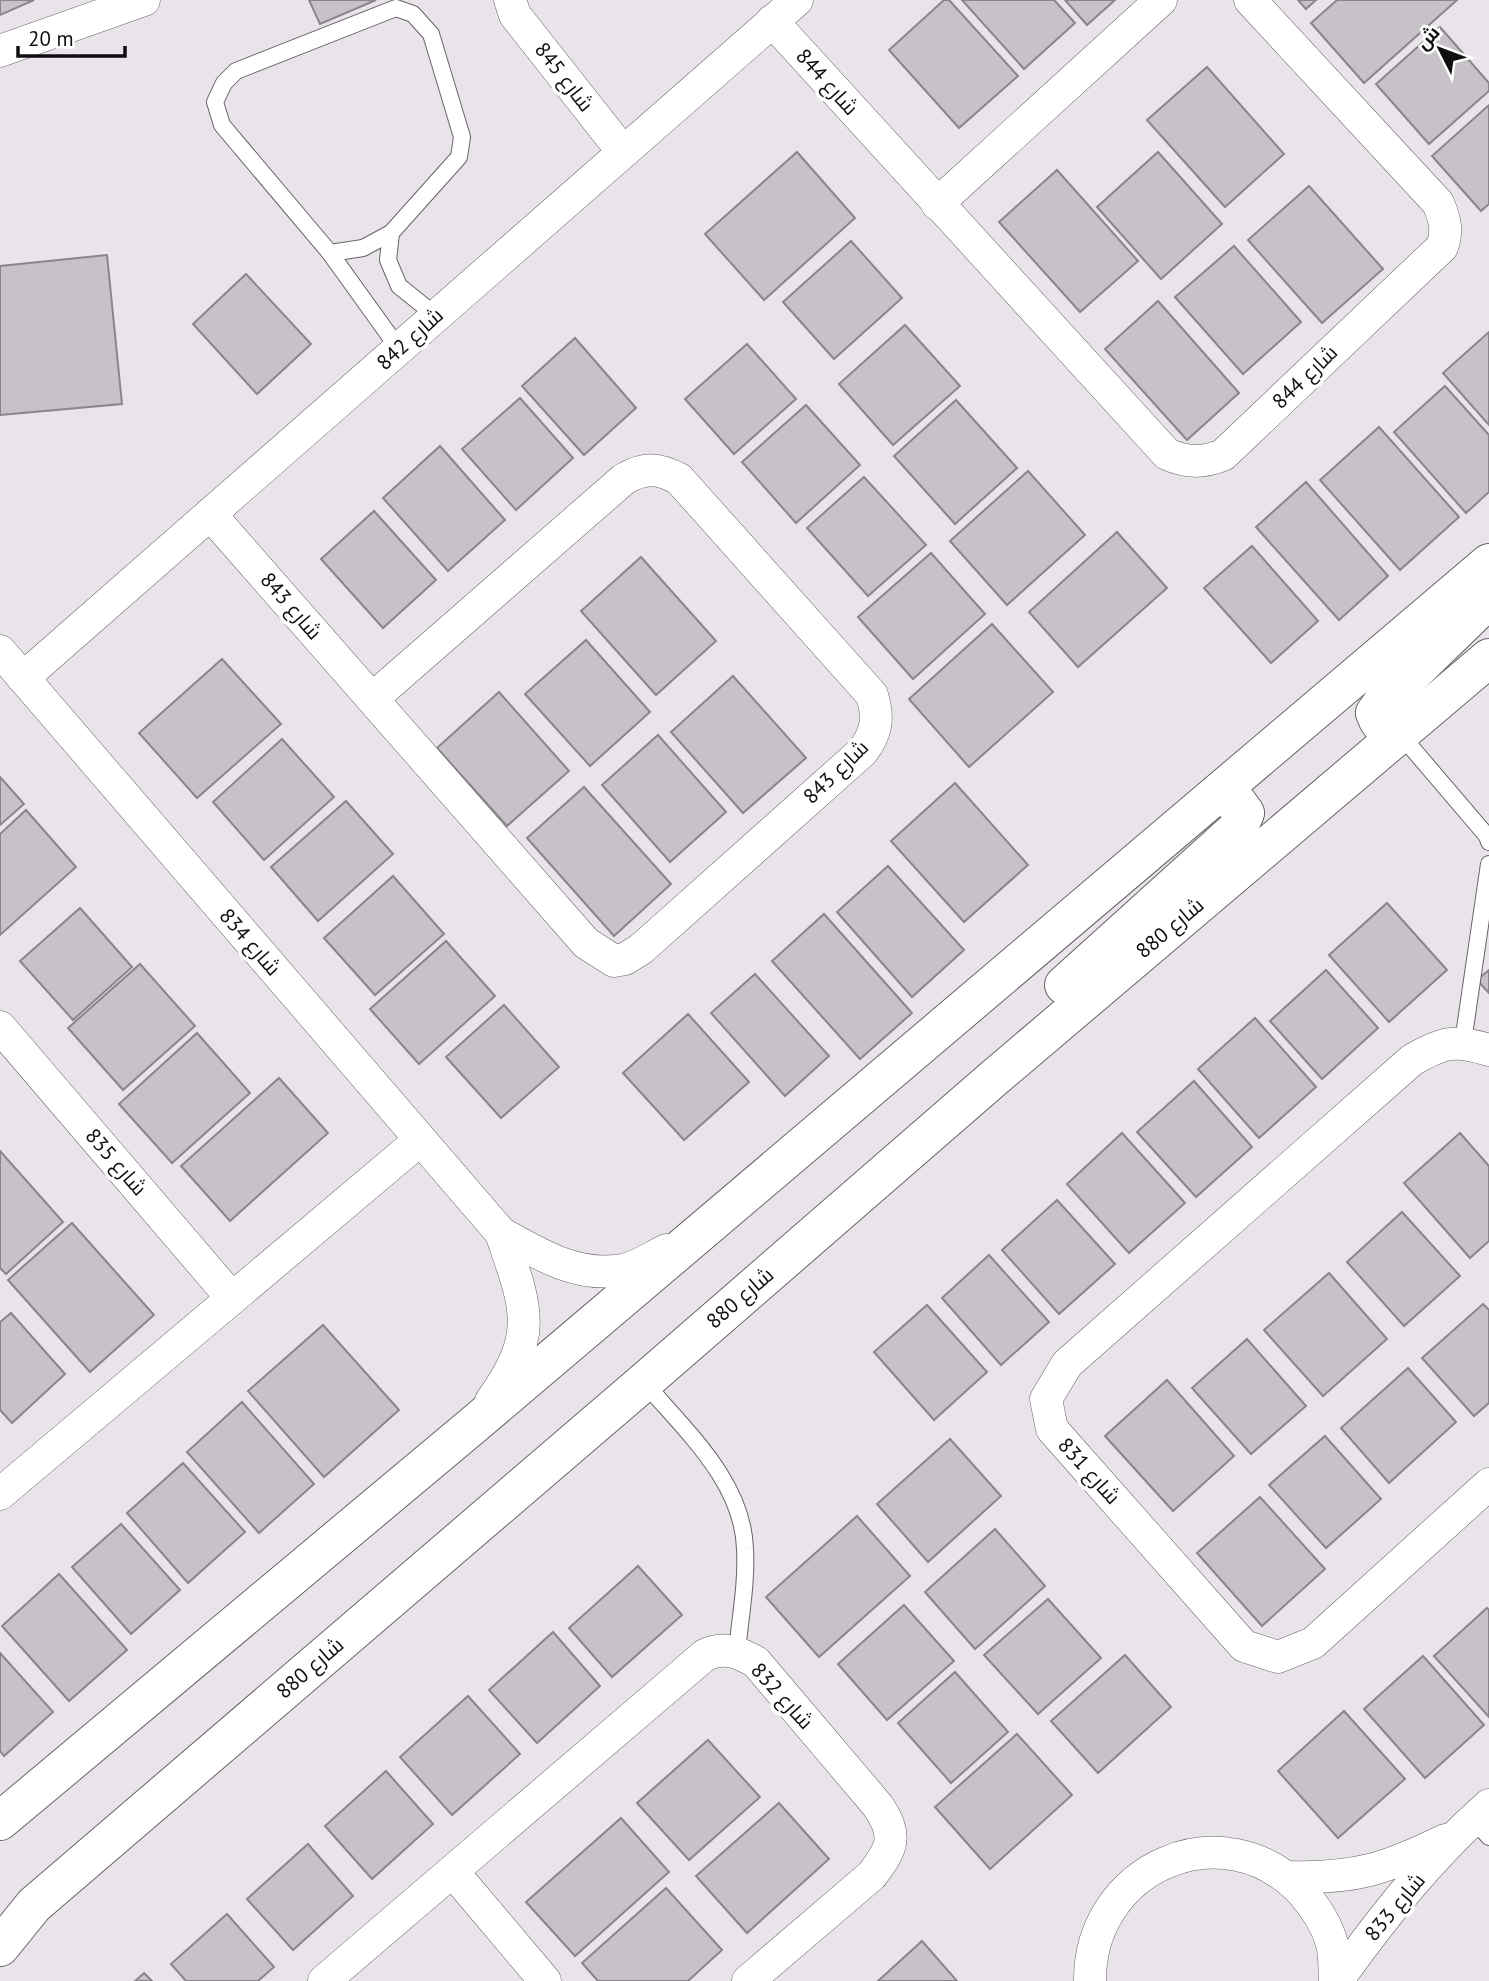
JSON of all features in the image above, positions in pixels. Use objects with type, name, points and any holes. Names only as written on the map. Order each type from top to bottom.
[{"type":"street","points":[[0,51],[144,0]]},
{"type":"street","name":"شارع 845","points":[[510,0],[515,15],[622,152]]},
{"type":"street","name":"شارع 842","points":[[23,678],[796,0]]},
{"type":"street","points":[[937,204],[1161,0]]},
{"type":"street","name":"شارع 844","points":[[772,22],[1167,454],[1179,459],[1206,462],[1223,455],[1442,247],[1446,238],[1446,224],[1438,203],[1250,0]]},
{"type":"street","name":"شارع 843","points":[[211,514],[372,699],[586,943],[614,961],[625,959],[641,949],[862,752],[872,739],[877,711],[872,695],[679,479],[653,469],[637,471],[624,479],[372,699]]},
{"type":"street","points":[[0,1821],[471,1427],[1489,563]]},
{"type":"street","points":[[1401,734],[1387,731],[1379,724],[1375,713],[1382,703],[1489,599]]},
{"type":"street","name":"شارع 834","points":[[0,651],[501,1233],[560,1265],[589,1271],[624,1270],[695,1236]]},
{"type":"street","name":"شارع 880","points":[[0,1947],[34,1905],[994,1078],[1489,658]]},
{"type":"street","points":[[994,1078],[1016,1035],[1037,1010],[1239,827],[1245,813],[1237,802],[1216,795]]},
{"type":"street","name":"شارع 835","points":[[0,1027],[231,1297]]},
{"type":"street","name":"شارع 831","points":[[1476,1046],[1437,1045],[1412,1060],[1067,1364],[1046,1399],[1052,1429],[1244,1646],[1260,1654],[1278,1657],[1313,1643],[1489,1484]]},
{"type":"street","points":[[0,1494],[420,1140]]},
{"type":"street","name":"شارع 834","points":[[471,1427],[511,1373],[525,1335],[525,1303],[501,1233]]},
{"type":"street","name":"شارع 832","points":[[324,1981],[705,1655],[716,1649],[737,1652],[756,1662],[869,1796],[889,1823],[892,1837],[888,1854],[872,1874],[748,1981]]},
{"type":"street","name":"شارع 833","points":[[1288,1877],[1334,1879],[1377,1870],[1477,1824]]},
{"type":"street","name":"شارع 833","points":[[1336,1981],[1371,1932],[1477,1824]]},
{"type":"street","points":[[1073,1981],[1109,1909],[1128,1886],[1151,1868],[1178,1857],[1206,1852],[1235,1854],[1263,1862],[1288,1877],[1315,1906],[1332,1943],[1336,1981]]},
{"type":"street","points":[[453,1872],[545,1981]]},
{"type":"street","points":[[1090,1981],[1090,1964],[1096,1935]]},
{"type":"lane","points":[[330,253],[363,248],[391,233],[459,157],[462,137],[431,34],[413,14],[396,8],[236,71],[224,83],[215,102],[222,125],[330,253],[399,349]]},
{"type":"lane","points":[[391,233],[388,260],[399,286],[435,315]]},
{"type":"lane","points":[[1401,734],[1487,835],[1489,842]]},
{"type":"lane","points":[[1476,1046],[1489,864]]},
{"type":"lane","points":[[644,1382],[724,1478],[736,1504],[746,1548],[737,1652]]},
{"type":"building","points":[[0,0],[34,0],[0,15]]},
{"type":"building","points":[[309,0],[376,0],[320,24]]},
{"type":"building","points":[[944,0],[949,0],[1018,76],[959,128],[889,50]]},
{"type":"building","points":[[962,0],[1054,0],[1075,23],[1024,69]]},
{"type":"building","points":[[1065,0],[1115,0],[1087,25]]},
{"type":"building","points":[[1298,0],[1316,0],[1306,9]]},
{"type":"building","points":[[1337,0],[1457,0],[1364,83],[1311,23]]},
{"type":"building","points":[[1440,27],[1489,83],[1489,91],[1429,144],[1376,84]]},
{"type":"building","points":[[1207,67],[1284,154],[1225,207],[1147,120]]},
{"type":"building","points":[[1489,105],[1489,204],[1481,211],[1432,156]]},
{"type":"building","points":[[797,152],[855,218],[764,300],[705,234]]},
{"type":"building","points":[[1158,152],[1222,224],[1161,279],[1097,207]]},
{"type":"building","points":[[1057,170],[1138,261],[1080,312],[999,222]]},
{"type":"building","points":[[1309,186],[1383,269],[1322,323],[1248,240]]},
{"type":"building","points":[[851,241],[902,298],[834,359],[783,302]]},
{"type":"building","points":[[1234,246],[1301,322],[1243,374],[1175,297]]},
{"type":"building","points":[[107,255],[122,404],[0,415],[0,266]]},
{"type":"building","points":[[246,274],[311,344],[257,394],[193,324]]},
{"type":"building","points":[[1158,301],[1239,393],[1187,440],[1105,349]]},
{"type":"building","points":[[905,325],[960,386],[893,445],[839,384]]},
{"type":"building","points":[[1489,332],[1489,425],[1443,373]]},
{"type":"building","points":[[575,338],[636,408],[584,455],[522,386]]},
{"type":"building","points":[[747,344],[796,399],[734,454],[685,399]]},
{"type":"building","points":[[1445,386],[1489,435],[1489,492],[1466,513],[1394,432]]},
{"type":"building","points":[[520,398],[573,458],[516,510],[462,449]]},
{"type":"building","points":[[956,400],[1017,468],[955,524],[894,456]]},
{"type":"building","points":[[806,405],[860,465],[796,523],[742,462]]},
{"type":"building","points":[[1379,427],[1459,517],[1400,570],[1320,480]]},
{"type":"building","points":[[440,446],[505,520],[448,571],[383,498]]},
{"type":"building","points":[[1028,471],[1085,535],[1007,605],[950,541]]},
{"type":"building","points":[[864,477],[926,545],[868,596],[807,528]]},
{"type":"building","points":[[1306,482],[1388,576],[1339,620],[1256,527]]},
{"type":"building","points":[[374,511],[436,580],[383,628],[321,559]]},
{"type":"building","points":[[1117,532],[1167,588],[1078,667],[1029,612]]},
{"type":"building","points":[[1252,546],[1318,621],[1271,663],[1204,588]]},
{"type":"building","points":[[931,553],[985,614],[913,679],[858,617]]},
{"type":"building","points":[[641,557],[716,641],[656,695],[581,611]]},
{"type":"building","points":[[992,624],[1053,692],[969,767],[909,699]]},
{"type":"building","points":[[586,640],[650,712],[590,766],[525,694]]},
{"type":"building","points":[[222,659],[281,724],[197,798],[139,733]]},
{"type":"building","points":[[733,676],[806,758],[743,813],[671,732]]},
{"type":"building","points":[[499,692],[569,771],[507,826],[437,748]]},
{"type":"building","points":[[658,735],[726,812],[670,862],[602,785]]},
{"type":"building","points":[[282,739],[334,797],[264,860],[213,802]]},
{"type":"building","points":[[0,777],[24,804],[0,825]]},
{"type":"building","points":[[955,783],[1028,865],[964,922],[891,841]]},
{"type":"building","points":[[584,787],[671,884],[614,936],[527,838]]},
{"type":"building","points":[[346,801],[393,854],[318,921],[271,867]]},
{"type":"building","points":[[26,810],[76,867],[0,935],[0,834]]},
{"type":"building","points":[[888,866],[964,950],[912,997],[837,912]]},
{"type":"building","points":[[393,876],[444,934],[375,995],[324,938]]},
{"type":"building","points":[[1387,903],[1447,970],[1389,1022],[1329,955]]},
{"type":"building","points":[[80,908],[132,967],[73,1020],[20,961]]},
{"type":"building","points":[[824,914],[912,1013],[860,1059],[772,961]]},
{"type":"building","points":[[446,941],[495,996],[419,1064],[370,1009]]},
{"type":"building","points":[[140,964],[195,1026],[123,1090],[68,1028]]},
{"type":"building","points":[[1326,970],[1378,1028],[1322,1079],[1270,1021]]},
{"type":"building","points":[[1489,970],[1489,993],[1477,980]]},
{"type":"building","points":[[755,974],[829,1056],[785,1096],[711,1013]]},
{"type":"building","points":[[504,1005],[559,1067],[501,1118],[446,1057]]},
{"type":"building","points":[[688,1014],[749,1082],[684,1140],[623,1073]]},
{"type":"building","points":[[1255,1018],[1316,1087],[1259,1138],[1198,1069]]},
{"type":"building","points":[[197,1033],[250,1093],[172,1163],[119,1104]]},
{"type":"building","points":[[279,1078],[328,1133],[230,1221],[181,1166]]},
{"type":"building","points":[[1194,1081],[1252,1147],[1196,1197],[1137,1132]]},
{"type":"building","points":[[1122,1133],[1185,1203],[1129,1253],[1067,1184]]},
{"type":"building","points":[[1460,1133],[1489,1166],[1489,1241],[1470,1258],[1404,1183]]},
{"type":"building","points":[[0,1151],[63,1222],[6,1274],[0,1268]]},
{"type":"building","points":[[1057,1200],[1115,1264],[1059,1314],[1002,1250]]},
{"type":"building","points":[[1402,1212],[1460,1276],[1404,1326],[1347,1262]]},
{"type":"building","points":[[72,1223],[154,1315],[90,1372],[8,1280]]},
{"type":"building","points":[[989,1255],[1049,1322],[1001,1365],[942,1298]]},
{"type":"building","points":[[1329,1273],[1387,1339],[1323,1396],[1264,1330]]},
{"type":"building","points":[[1483,1304],[1489,1310],[1489,1403],[1474,1416],[1422,1358]]},
{"type":"building","points":[[927,1305],[987,1372],[934,1420],[874,1352]]},
{"type":"building","points":[[11,1313],[65,1374],[12,1423],[0,1410],[0,1322]]},
{"type":"building","points":[[323,1325],[399,1410],[324,1477],[248,1391]]},
{"type":"building","points":[[1247,1339],[1306,1406],[1251,1454],[1192,1388]]},
{"type":"building","points":[[1408,1368],[1456,1422],[1389,1483],[1341,1428]]},
{"type":"building","points":[[1167,1380],[1234,1456],[1173,1511],[1105,1436]]},
{"type":"building","points":[[242,1402],[314,1484],[259,1533],[187,1452]]},
{"type":"building","points":[[1325,1436],[1381,1499],[1326,1548],[1269,1485]]},
{"type":"building","points":[[950,1439],[1001,1496],[928,1562],[877,1504]]},
{"type":"building","points":[[183,1463],[245,1532],[188,1583],[127,1513]]},
{"type":"building","points":[[1260,1497],[1325,1569],[1262,1626],[1197,1553]]},
{"type":"building","points":[[857,1516],[910,1576],[819,1657],[766,1597]]},
{"type":"building","points":[[121,1524],[180,1590],[131,1634],[72,1567]]},
{"type":"building","points":[[995,1529],[1045,1586],[975,1649],[925,1592]]},
{"type":"building","points":[[638,1566],[682,1615],[612,1677],[569,1628]]},
{"type":"building","points":[[59,1574],[127,1650],[69,1701],[2,1626]]},
{"type":"building","points":[[1048,1599],[1101,1658],[1038,1714],[984,1655]]},
{"type":"building","points":[[904,1605],[954,1661],[887,1720],[838,1664]]},
{"type":"building","points":[[1487,1608],[1489,1610],[1489,1717],[1434,1656]]},
{"type":"building","points":[[553,1632],[600,1686],[537,1743],[489,1690]]},
{"type":"building","points":[[0,1653],[53,1712],[4,1756],[0,1751]]},
{"type":"building","points":[[1125,1655],[1171,1707],[1098,1773],[1051,1721]]},
{"type":"building","points":[[1423,1656],[1484,1725],[1425,1778],[1364,1709]]},
{"type":"building","points":[[955,1672],[1008,1732],[951,1783],[898,1723]]},
{"type":"building","points":[[468,1696],[520,1754],[452,1815],[400,1757]]},
{"type":"building","points":[[1344,1711],[1405,1779],[1338,1838],[1278,1771]]},
{"type":"building","points":[[1017,1734],[1072,1795],[990,1869],[935,1807]]},
{"type":"building","points":[[708,1740],[760,1797],[689,1860],[637,1803]]},
{"type":"building","points":[[386,1771],[433,1824],[372,1879],[325,1826]]},
{"type":"building","points":[[779,1803],[829,1859],[747,1933],[696,1876]]},
{"type":"building","points":[[621,1818],[669,1872],[575,1956],[526,1902]]},
{"type":"building","points":[[308,1844],[353,1896],[293,1950],[247,1899]]},
{"type":"building","points":[[666,1888],[722,1950],[688,1981],[598,1981],[582,1963]]},
{"type":"building","points":[[227,1914],[274,1967],[258,1981],[186,1981],[171,1964]]},
{"type":"building","points":[[922,1941],[957,1981],[878,1981]]},
{"type":"building","points":[[144,1973],[152,1981],[135,1981]]}]
